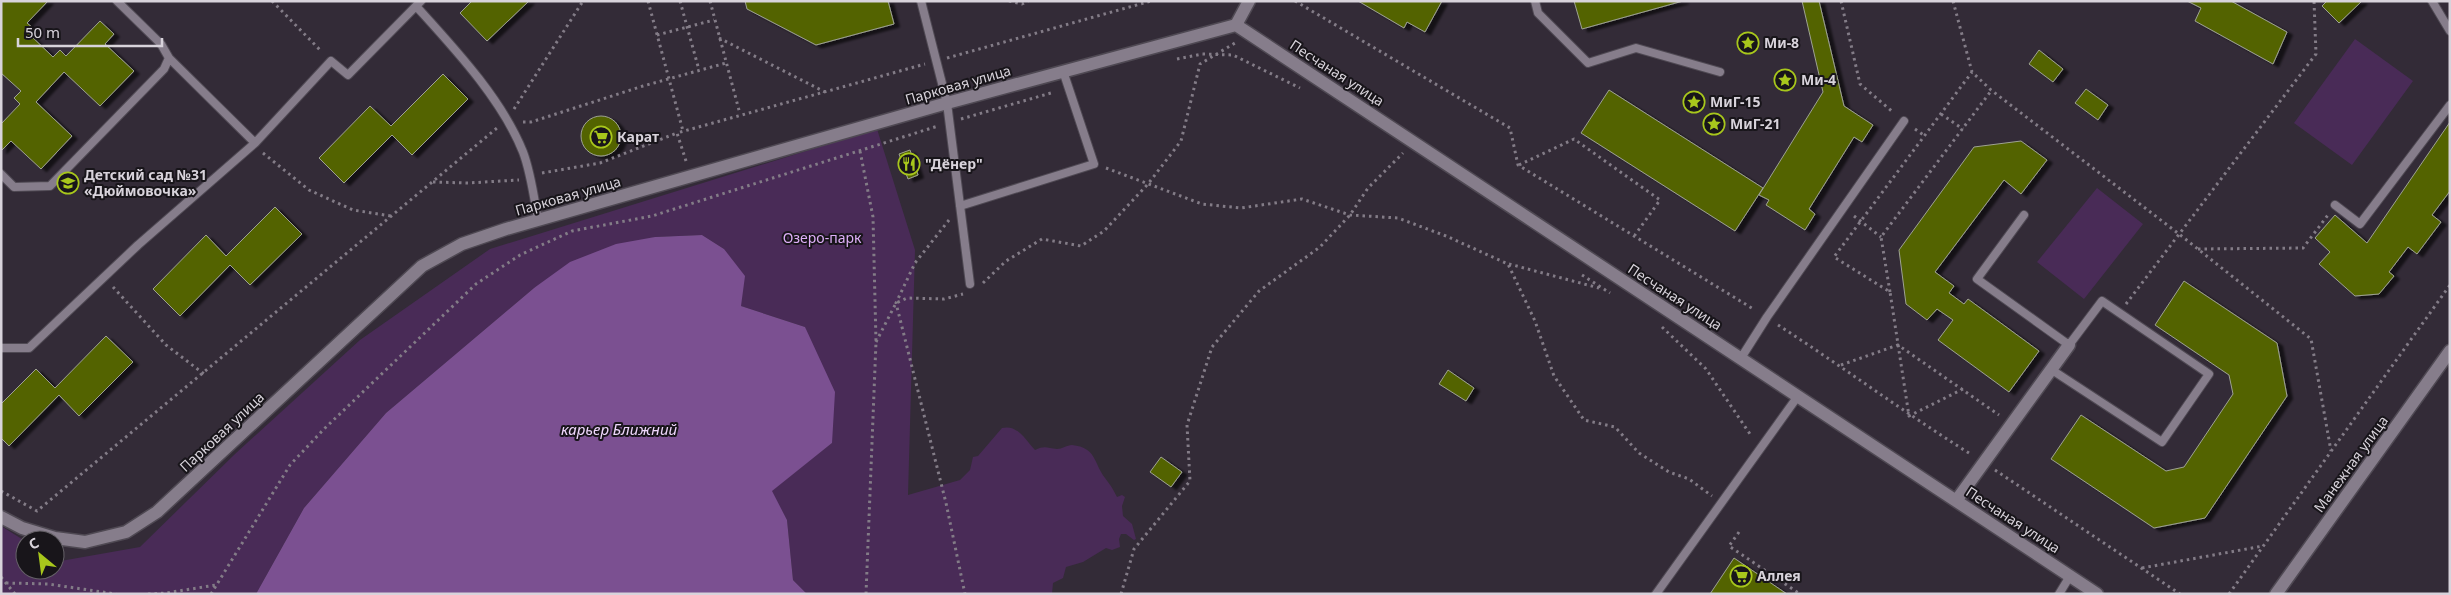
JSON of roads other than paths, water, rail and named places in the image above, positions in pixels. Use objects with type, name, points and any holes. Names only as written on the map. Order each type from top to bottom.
[{"type":"street","points":[[1236,25],[1249,1]]},
{"type":"street","name":"Песчаная улица","points":[[1236,25],[2097,594]]},
{"type":"street","name":"Парковая улица","points":[[1,517],[22,528],[55,538],[85,542],[126,532],[157,512],[422,266],[462,244],[538,220],[947,103],[1236,25]]},
{"type":"street","points":[[1956,501],[2070,345]]},
{"type":"street","name":"Манежная улица","points":[[2276,594],[2450,351]]},
{"type":"lane","points":[[117,1],[161,44],[169,58],[255,143]]},
{"type":"lane","points":[[921,1],[947,103],[969,288]]},
{"type":"lane","points":[[1535,1],[1538,13],[1588,63],[1636,48],[1720,72]]},
{"type":"lane","points":[[2432,1],[2450,31]]},
{"type":"lane","points":[[1,348],[29,348],[104,277],[255,143],[331,61],[348,75],[419,4],[480,79],[506,121],[523,152],[538,220]]},
{"type":"lane","points":[[1,174],[14,187],[50,186],[164,69],[169,58]]},
{"type":"lane","points":[[960,206],[1094,164],[1063,71]]},
{"type":"lane","points":[[2335,205],[2360,224],[2450,105]]},
{"type":"lane","points":[[1741,358],[1766,317],[1904,121]]},
{"type":"lane","points":[[2024,215],[1977,279],[2070,345],[2102,301],[2209,374],[2162,442],[2052,370]]},
{"type":"lane","points":[[1656,594],[1798,396]]},
{"type":"lane","points":[[2059,594],[2070,576]]},
{"type":"water","name":"карьер Ближний","points":[[702,235],[724,249],[745,276],[741,306],[805,327],[835,392],[832,443],[772,491],[787,520],[793,580],[807,594],[256,594],[304,508],[386,413],[534,288],[570,262],[616,244],[655,237]]},
{"type":"place","name":"Ми-8","points":[[1748,43]]},
{"type":"place","name":"Ми-4","points":[[1785,80]]},
{"type":"place","name":"МиГ-15","points":[[1694,102]]},
{"type":"place","name":"МиГ-21","points":[[1714,124]]},
{"type":"place","name":"Карат","points":[[601,137]]},
{"type":"place","name":"\"Дёнер\"","points":[[909,164]]},
{"type":"place","name":"Детский сад №31 «Дюймовочка»","points":[[68,183]]},
{"type":"place","name":"Аллея","points":[[1741,576]]},
{"type":"park label","name":"Озеро-парк","points":[[822,238]]}]
